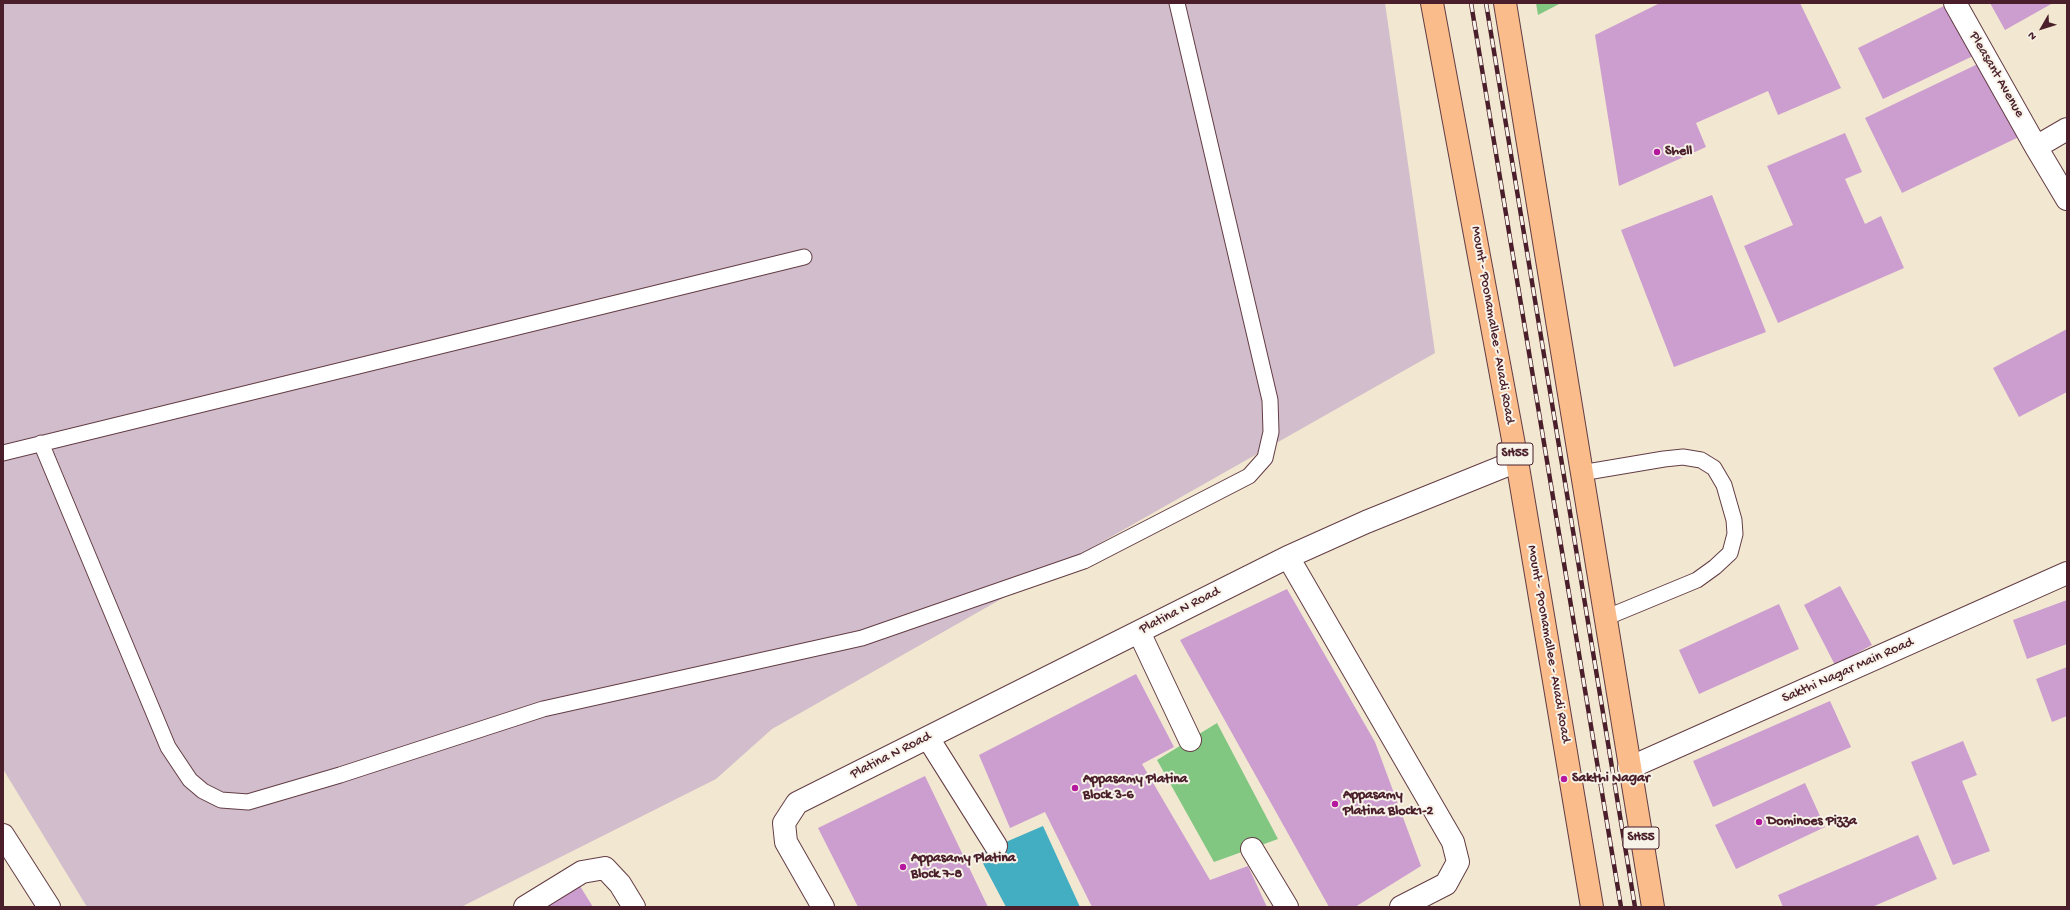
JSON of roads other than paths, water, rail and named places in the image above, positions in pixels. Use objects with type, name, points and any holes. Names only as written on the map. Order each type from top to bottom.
[{"type":"main road","name":"Mount - Poonamallee - Avadi Road","points":[[1432,3],[1517,461],[1592,907]]},
{"type":"main road","name":"SH55","points":[[1505,3],[1604,618],[1653,907]]},
{"type":"street","name":"Pleasant Avenue","points":[[1955,3],[2067,199]]},
{"type":"street","points":[[2036,147],[2067,129]]},
{"type":"street","name":"Platina N Road","points":[[823,907],[786,842],[784,823],[797,803],[1288,557],[1366,522],[1517,461]]},
{"type":"street","points":[[1288,557],[1453,842],[1458,862],[1446,884],[1401,907]]},
{"type":"street","name":"Sakthi Nagar Main Road","points":[[1629,768],[2067,573]]},
{"type":"street","points":[[1139,632],[1190,740]]},
{"type":"street","points":[[928,738],[996,846]]},
{"type":"street","points":[[3,835],[49,907]]},
{"type":"street","points":[[1252,849],[1287,907]]},
{"type":"street","points":[[525,907],[582,872],[605,868],[620,884],[634,907]]},
{"type":"lane","points":[[41,443],[168,747],[190,780],[203,791],[221,800],[248,802],[340,775],[543,710],[862,638],[1084,561],[1249,476],[1265,458],[1271,432],[1270,400],[1177,3]]},
{"type":"lane","points":[[3,453],[804,257]]},
{"type":"lane","points":[[1581,474],[1664,459],[1683,457],[1701,460],[1714,468],[1721,479],[1730,501],[1734,520],[1735,534],[1730,553],[1715,568],[1697,580],[1604,618]]},
{"type":"water","points":[[1043,826],[1080,907],[1006,907],[978,854]]},
{"type":"railway","points":[[1471,3],[1621,907]]},
{"type":"railway","points":[[1486,3],[1635,907]]},
{"type":"place","name":"Shell","points":[[1657,152]]},
{"type":"place","name":"Sakthi Nagar","points":[[1564,779]]},
{"type":"place","name":"Appasamy Platina Block 3-6","points":[[1075,788]]},
{"type":"place","name":"Appasamy Platina Block1-2","points":[[1335,804]]},
{"type":"place","name":"Dominoes Pizza","points":[[1759,822]]},
{"type":"place","name":"Appasamy Platina Block 7-8","points":[[903,867]]}]
